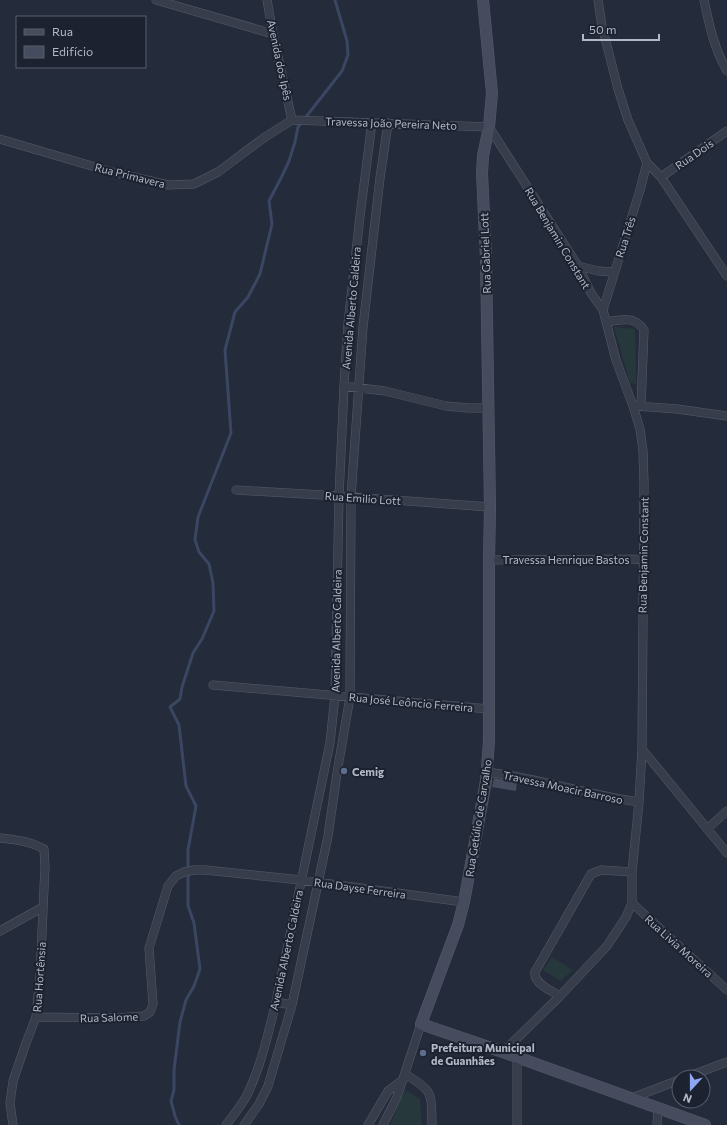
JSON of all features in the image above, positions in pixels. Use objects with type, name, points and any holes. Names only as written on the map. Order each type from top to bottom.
[{"type":"street","points":[[156,0],[273,34]]},
{"type":"street","name":"Avenida dos Ipês","points":[[267,0],[273,34],[294,120]]},
{"type":"street","name":"Rua Gabriel Lott","points":[[483,0],[492,92],[489,127],[483,156],[482,173],[486,258],[490,507]]},
{"type":"street","points":[[598,0],[602,26],[618,89],[628,120],[647,163],[661,177],[727,276]]},
{"type":"street","points":[[704,0],[711,32],[722,63],[727,71]]},
{"type":"street","name":"Travessa João Pereira Neto","points":[[294,120],[489,127]]},
{"type":"street","name":"Rua Primavera","points":[[0,139],[112,172],[168,184],[194,184],[218,172],[264,137],[294,120]]},
{"type":"street","name":"Avenida Alberto Caldeira","points":[[226,1125],[245,1099],[253,1082],[266,1040],[276,1002],[330,743],[335,696],[339,496],[344,386],[349,316],[372,122]]},
{"type":"street","name":"Avenida Alberto Caldeira","points":[[244,1125],[259,1104],[268,1086],[292,1005],[328,836],[350,697],[351,497],[363,327],[380,178],[388,123]]},
{"type":"street","name":"Rua Benjamin Constant","points":[[489,127],[578,266],[591,293],[603,310],[616,360],[637,406],[643,451],[642,748],[639,802],[632,872],[632,903],[626,917],[607,946],[560,996],[503,1052]]},
{"type":"street","name":"Rua Dois","points":[[661,177],[727,131]]},
{"type":"street","name":"Rua Três","points":[[603,310],[647,163]]},
{"type":"street","points":[[578,266],[598,271],[614,272]]},
{"type":"street","points":[[606,322],[630,320],[639,323],[644,330],[637,406],[727,416]]},
{"type":"street","points":[[344,386],[385,391],[446,406],[489,408]]},
{"type":"street","name":"Rua Emilio Lott","points":[[236,490],[490,507]]},
{"type":"street","name":"Rua Getúlio de Carvalho","points":[[421,1024],[458,925],[464,902],[487,772],[489,741],[490,507]]},
{"type":"street","name":"Travessa Henrique Bastos","points":[[489,560],[643,559]]},
{"type":"street","name":"Rua José Leôncio Ferreira","points":[[213,685],[489,709]]},
{"type":"street","points":[[642,748],[727,853]]},
{"type":"street","name":"Travessa Moacir Barroso","points":[[487,772],[521,777],[607,797],[639,802]]},
{"type":"street","points":[[707,829],[727,811]]},
{"type":"street","name":"Rua Hortênsia","points":[[0,838],[20,840],[44,849],[45,866],[40,977],[36,1017],[14,1081],[10,1103],[13,1125]]},
{"type":"street","name":"Rua Dayse Ferreira","points":[[184,872],[205,870],[301,880],[464,902]]},
{"type":"street","points":[[560,996],[537,981],[534,976],[535,972],[591,874],[601,870],[632,872]]},
{"type":"street","name":"Rua Salome","points":[[36,1017],[117,1018],[144,1016],[150,1012],[153,1004],[149,948],[150,941],[168,886],[176,876],[184,872]]},
{"type":"street","name":"Rua Livia Moreira","points":[[632,903],[727,990]]},
{"type":"street","points":[[0,931],[43,907]]},
{"type":"street","points":[[276,1002],[292,1005]]},
{"type":"street","points":[[383,1125],[397,1097],[421,1024],[658,1107],[705,1125]]},
{"type":"street","points":[[516,1057],[517,1125]]},
{"type":"street","points":[[708,1069],[727,1062]]},
{"type":"street","points":[[368,1125],[388,1091],[404,1077]]},
{"type":"street","points":[[404,1077],[423,1086],[429,1092],[431,1100],[432,1125]]},
{"type":"street","points":[[632,1098],[671,1083]]},
{"type":"street","points":[[658,1107],[658,1125]]},
{"type":"shaded area","points":[[614,327],[635,329],[636,384],[630,383]]},
{"type":"shaded area","points":[[552,957],[573,970],[560,981],[543,970]]},
{"type":"shaded area","points":[[405,1090],[420,1099],[422,1125],[390,1125]]},
{"type":"building","points":[[494,778],[517,782],[516,791],[492,787]]},
{"type":"waterway","points":[[179,1125],[171,1101],[174,1090],[174,1070],[180,1022],[186,1000],[194,986],[200,969],[194,923],[188,906],[188,850],[196,806],[186,786],[179,725],[170,707],[180,699],[182,687],[193,653],[202,639],[214,611],[213,583],[209,564],[199,552],[195,540],[198,517],[231,433],[225,350],[235,312],[248,297],[260,274],[272,224],[269,201],[289,161],[298,127],[342,71],[348,55],[347,41],[335,0]]},
{"type":"place","name":"Cemig","points":[[344,771]]},
{"type":"place","name":"Prefeitura Municipal de Guanhães","points":[[423,1053]]}]
